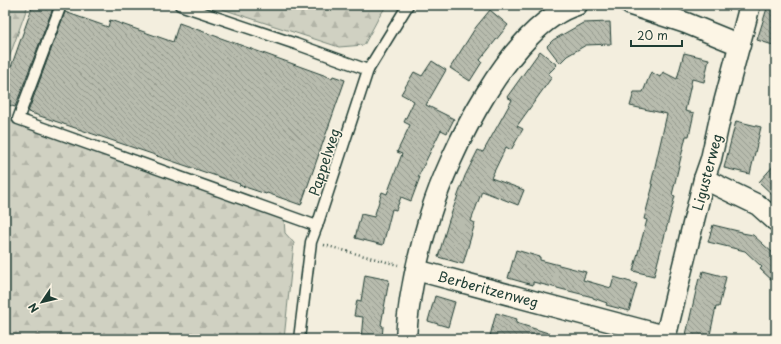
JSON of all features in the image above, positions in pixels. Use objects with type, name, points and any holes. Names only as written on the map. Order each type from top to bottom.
[{"type":"street","points":[[406,339],[407,319],[416,270],[431,214],[458,144],[487,93],[514,54],[545,22],[561,12],[577,5]]},
{"type":"street","points":[[631,5],[686,23],[740,45]]},
{"type":"street","name":"Ligusterweg","points":[[665,338],[704,179],[711,159],[720,118],[750,5]]},
{"type":"street","points":[[704,179],[758,205],[776,221]]},
{"type":"street","name":"Berberitzenweg","points":[[416,270],[665,338]]},
{"type":"lane","points":[[61,5],[18,119],[317,226]]},
{"type":"lane","points":[[180,5],[368,70]]},
{"type":"lane","name":"Pappelweg","points":[[299,339],[311,242],[368,70],[408,5]]},
{"type":"path","points":[[311,242],[416,270]]},
{"type":"green space","points":[[5,5],[28,5],[5,69]]},
{"type":"green space","points":[[210,5],[387,5],[364,45],[339,47]]},
{"type":"green space","points":[[5,119],[284,219],[285,233],[294,243],[284,339],[5,339]]},
{"type":"building","points":[[33,5],[45,5],[53,8],[15,107],[5,104],[5,84]]},
{"type":"building","points":[[768,5],[776,5],[776,46],[757,40]]},
{"type":"building","points":[[490,10],[508,25],[480,60],[482,62],[470,81],[450,68],[476,27]]},
{"type":"building","points":[[65,12],[108,27],[110,20],[173,42],[179,23],[332,78],[333,76],[345,80],[301,205],[28,112]]},
{"type":"building","points":[[610,22],[611,44],[586,45],[567,56],[560,63],[547,46],[553,40],[583,23]]},
{"type":"building","points":[[540,51],[557,65],[548,74],[552,77],[517,126],[523,129],[511,150],[506,147],[491,178],[524,190],[518,205],[482,191],[471,221],[475,223],[463,264],[438,257],[449,220],[465,176],[478,150],[483,152],[512,100],[507,97]]},
{"type":"building","points":[[684,53],[709,59],[704,82],[692,79],[685,111],[694,113],[689,136],[686,136],[672,195],[675,196],[654,276],[633,271],[647,220],[644,219],[653,185],[651,184],[667,114],[630,106],[634,92],[643,92],[651,72],[660,77],[663,72],[677,79]]},
{"type":"building","points":[[432,61],[446,70],[426,105],[454,119],[447,133],[441,130],[418,177],[420,177],[411,201],[401,197],[396,210],[392,209],[383,245],[355,238],[361,214],[374,217],[382,192],[387,194],[402,154],[397,152],[410,125],[404,122],[414,101],[401,94],[414,72],[422,76]]},
{"type":"building","points":[[736,121],[761,127],[750,174],[724,168]]},
{"type":"building","points":[[776,163],[776,198],[759,182]]},
{"type":"building","points":[[713,225],[753,235],[774,254],[776,251],[776,284],[760,269],[762,267],[745,251],[708,242]]},
{"type":"building","points":[[516,250],[540,257],[540,260],[586,272],[583,280],[611,288],[614,277],[637,284],[629,311],[606,305],[607,303],[593,297],[533,282],[533,285],[508,278]]},
{"type":"building","points":[[703,271],[726,277],[719,307],[716,307],[709,339],[685,339],[699,278],[701,279]]},
{"type":"building","points":[[365,275],[389,280],[381,325],[383,326],[382,339],[361,339],[363,317],[354,316],[357,300],[361,301]]},
{"type":"building","points":[[435,296],[455,302],[448,327],[428,321]]},
{"type":"building","points":[[496,313],[517,319],[516,323],[558,336],[557,339],[502,339],[490,336]]}]
